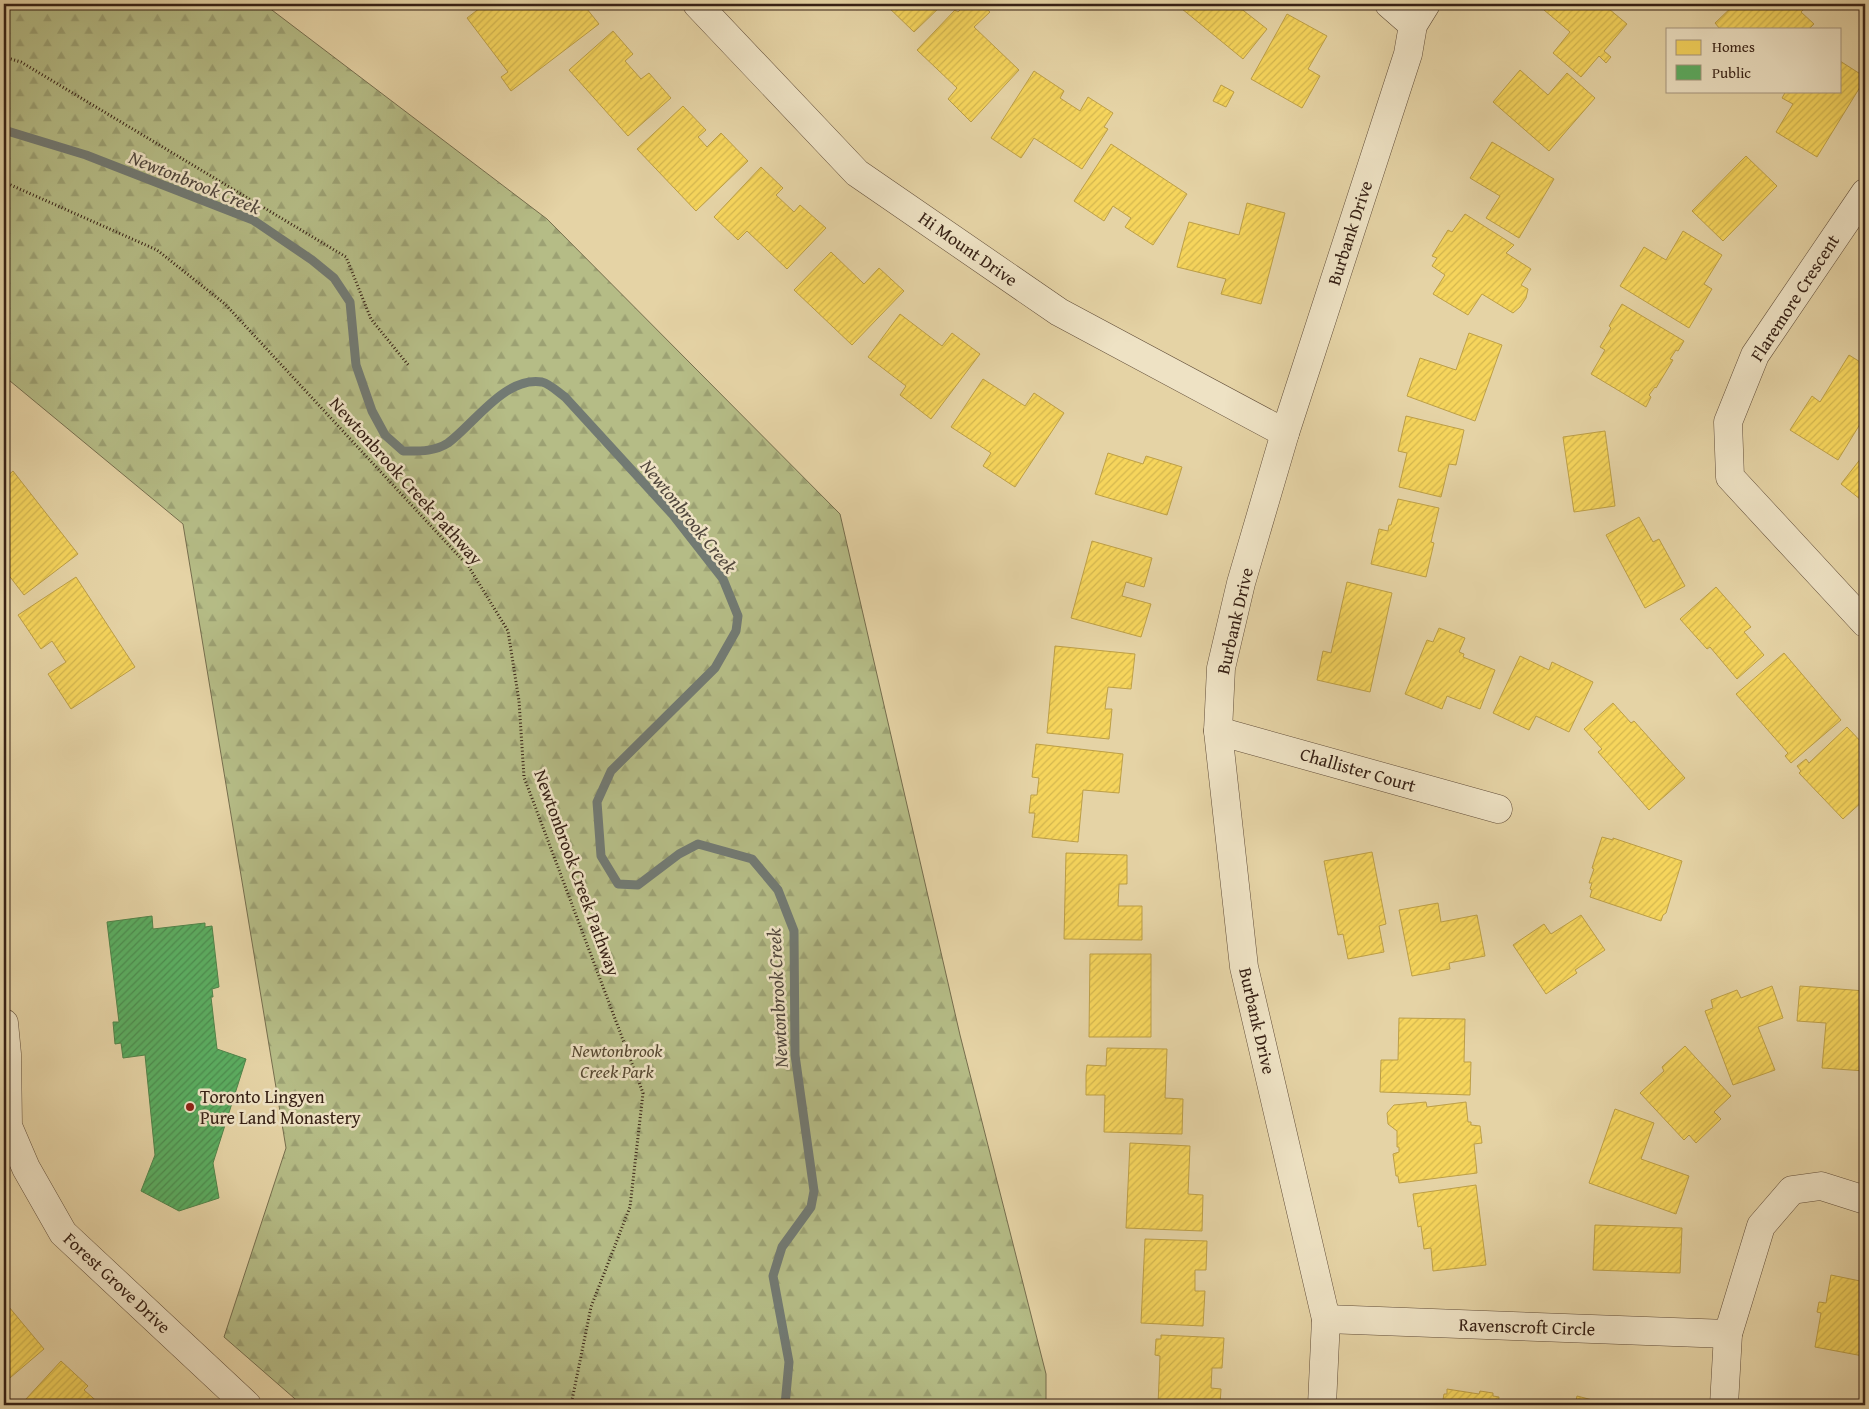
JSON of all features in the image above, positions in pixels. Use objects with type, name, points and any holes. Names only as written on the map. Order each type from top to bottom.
[{"type":"street","name":"Hi Mount Drive","points":[[697,4],[857,173],[1059,312],[1285,433]]},
{"type":"street","points":[[1388,4],[1419,14]]},
{"type":"street","name":"Burbank Drive","points":[[1322,1405],[1326,1319],[1244,967],[1218,731],[1221,668],[1241,583],[1285,433],[1408,54],[1419,14]]},
{"type":"street","name":"Flaremore Crescent","points":[[1865,193],[1755,355],[1728,422],[1730,477],[1865,624]]},
{"type":"street","name":"Challister Court","points":[[1218,731],[1498,810]]},
{"type":"street","name":"Forest Grove Drive","points":[[4,1023],[7,1054],[8,1126],[26,1168],[63,1233],[247,1405]]},
{"type":"street","points":[[1724,1405],[1728,1334],[1761,1226],[1792,1190],[1822,1186],[1865,1200]]},
{"type":"street","name":"Ravenscroft Circle","points":[[1326,1319],[1728,1334]]},
{"type":"path","points":[[4,57],[21,62],[346,257],[371,319],[408,366]]},
{"type":"path","name":"Newtonbrook Creek Pathway","points":[[4,182],[158,250],[225,304],[469,567],[508,631],[520,701],[524,777],[643,1093],[630,1207],[591,1307],[571,1405]]},
{"type":"green space","name":"Newtonbrook Creek Park","points":[[4,4],[264,4],[547,219],[840,514],[960,1035],[1046,1374],[1046,1405],[302,1405],[224,1337],[286,1148],[183,524],[4,376]]},
{"type":"building: Homes","points":[[485,4],[566,4],[567,6],[570,4],[583,4],[599,24],[511,91],[501,77],[508,72],[467,18]]},
{"type":"building: Homes","points":[[850,4],[864,4],[857,10]]},
{"type":"building: Homes","points":[[885,4],[943,4],[914,32]]},
{"type":"building: Homes","points":[[966,4],[981,4],[990,12],[974,27],[1019,70],[971,122],[948,99],[957,88],[917,50],[955,10],[958,12]]},
{"type":"building: Homes","points":[[1176,4],[1235,4],[1267,29],[1243,59]]},
{"type":"building: Homes","points":[[1549,4],[1603,4],[1627,24],[1604,51],[1611,57],[1606,63],[1599,56],[1581,77],[1553,53],[1570,32],[1544,10]]},
{"type":"building: Homes","points":[[1735,4],[1801,4],[1805,8],[1801,12],[1814,24],[1810,28],[1719,28],[1715,23]]},
{"type":"building: Homes","points":[[1287,14],[1327,36],[1308,69],[1320,76],[1302,108],[1251,79]]},
{"type":"building: Homes","points":[[613,31],[633,54],[625,61],[641,79],[649,73],[671,98],[628,136],[569,70]]},
{"type":"building: Homes","points":[[1842,62],[1865,77],[1817,157],[1776,132],[1793,104],[1782,98],[1785,92],[1842,92]]},
{"type":"building: Homes","points":[[1520,70],[1548,95],[1567,73],[1595,98],[1549,151],[1493,102]]},
{"type":"building: Homes","points":[[1034,71],[1064,91],[1060,98],[1080,111],[1088,97],[1113,113],[1104,127],[1108,129],[1082,169],[1034,138],[1021,158],[991,138]]},
{"type":"building: Homes","points":[[1221,85],[1234,92],[1226,107],[1213,101]]},
{"type":"building: Homes","points":[[683,106],[706,130],[698,137],[707,147],[721,133],[748,161],[696,211],[637,149]]},
{"type":"building: Homes","points":[[1492,142],[1554,179],[1519,238],[1486,218],[1500,196],[1470,178]]},
{"type":"building: Homes","points":[[1111,144],[1187,194],[1153,245],[1125,227],[1131,218],[1113,206],[1104,221],[1074,201]]},
{"type":"building: Homes","points":[[1746,156],[1777,186],[1723,241],[1692,211]]},
{"type":"building: Homes","points":[[761,167],[783,188],[776,195],[794,212],[800,205],[826,228],[787,269],[747,231],[738,240],[714,217]]},
{"type":"building: Homes","points":[[1247,203],[1285,213],[1261,304],[1221,294],[1226,279],[1177,267],[1189,222],[1239,235]]},
{"type":"building: Homes","points":[[1465,214],[1514,245],[1506,253],[1531,269],[1521,285],[1528,289],[1526,298],[1513,313],[1482,294],[1468,315],[1433,294],[1445,275],[1432,266],[1437,258],[1432,256],[1448,230],[1452,232]]},
{"type":"building: Homes","points":[[1683,231],[1722,255],[1704,284],[1712,289],[1689,328],[1620,286],[1644,247],[1666,260]]},
{"type":"building: Homes","points":[[831,252],[864,284],[879,268],[904,291],[852,345],[794,290]]},
{"type":"building: Homes","points":[[1622,304],[1684,341],[1670,359],[1673,360],[1656,388],[1649,395],[1651,397],[1646,407],[1591,374],[1605,350],[1600,347],[1611,328],[1609,326]]},
{"type":"building: Homes","points":[[900,314],[942,346],[952,333],[980,354],[931,419],[900,395],[906,386],[868,357]]},
{"type":"building: Homes","points":[[1469,333],[1502,345],[1475,421],[1407,396],[1420,358],[1456,370]]},
{"type":"building: Homes","points":[[1849,355],[1865,365],[1865,416],[1838,460],[1790,430],[1812,396],[1820,402]]},
{"type":"building: Homes","points":[[983,379],[1025,406],[1034,393],[1064,413],[1015,487],[983,466],[991,453],[951,427]]},
{"type":"building: Homes","points":[[1406,416],[1464,430],[1456,465],[1449,464],[1441,497],[1399,487],[1407,453],[1398,451]]},
{"type":"building: Homes","points":[[1605,431],[1615,506],[1574,512],[1563,437]]},
{"type":"building: Homes","points":[[1108,453],[1143,464],[1146,456],[1182,467],[1167,515],[1095,494]]},
{"type":"building: Homes","points":[[1865,453],[1865,503],[1841,484]]},
{"type":"building: Homes","points":[[13,471],[78,554],[24,595],[4,569],[4,479]]},
{"type":"building: Homes","points":[[1398,499],[1439,508],[1431,542],[1434,543],[1426,577],[1371,564],[1379,529],[1388,531]]},
{"type":"building: Homes","points":[[1639,517],[1653,542],[1659,539],[1685,586],[1645,608],[1606,535]]},
{"type":"building: Homes","points":[[1092,541],[1152,558],[1144,587],[1126,582],[1122,596],[1151,604],[1141,637],[1071,618]]},
{"type":"building: Homes","points":[[76,577],[135,667],[71,709],[48,674],[66,662],[52,641],[41,649],[18,615]]},
{"type":"building: Homes","points":[[1347,582],[1392,593],[1370,692],[1317,680],[1323,651],[1331,653]]},
{"type":"building: Homes","points":[[1716,587],[1751,627],[1744,632],[1764,655],[1737,679],[1710,647],[1707,649],[1680,619]]},
{"type":"building: Homes","points":[[1439,628],[1465,638],[1459,652],[1464,654],[1463,657],[1495,670],[1480,709],[1447,696],[1442,709],[1405,694],[1427,640],[1433,642]]},
{"type":"building: Homes","points":[[1055,646],[1135,654],[1131,689],[1108,687],[1105,709],[1112,709],[1109,739],[1047,733]]},
{"type":"building: Homes","points":[[1784,653],[1841,720],[1791,763],[1785,756],[1788,753],[1736,694]]},
{"type":"building: Homes","points":[[1520,656],[1549,670],[1552,662],[1593,682],[1569,732],[1536,716],[1529,730],[1493,713]]},
{"type":"building: Homes","points":[[1613,703],[1631,723],[1634,721],[1685,778],[1649,810],[1598,752],[1602,749],[1584,729]]},
{"type":"building: Homes","points":[[1847,727],[1865,746],[1865,801],[1843,819],[1799,773],[1801,771],[1797,766],[1806,759],[1809,763]]},
{"type":"building: Homes","points":[[1036,744],[1123,754],[1119,793],[1083,790],[1078,842],[1032,837],[1035,813],[1029,813],[1031,795],[1037,795],[1039,778],[1032,777]]},
{"type":"building: Homes","points":[[1602,837],[1613,840],[1613,838],[1682,861],[1666,913],[1661,921],[1590,897],[1592,883],[1589,883],[1594,869],[1592,868]]},
{"type":"building: Homes","points":[[1372,852],[1386,924],[1379,926],[1384,952],[1348,959],[1343,934],[1338,935],[1324,861]]},
{"type":"building: Homes","points":[[1066,853],[1127,855],[1127,884],[1119,884],[1118,906],[1142,906],[1142,940],[1064,939]]},
{"type":"building: Homes","points":[[1438,903],[1441,922],[1477,915],[1485,956],[1449,963],[1450,969],[1412,976],[1399,910]]},
{"type":"building: Homes","points":[[1581,915],[1605,950],[1575,970],[1577,973],[1546,994],[1513,945],[1544,924],[1551,934]]},
{"type":"building: Homes","points":[[1090,954],[1151,954],[1151,1037],[1089,1037]]},
{"type":"building: Homes","points":[[1772,986],[1783,1018],[1758,1027],[1775,1070],[1733,1085],[1705,1011],[1713,1008],[1711,1000],[1737,990],[1741,998]]},
{"type":"building: Homes","points":[[1800,986],[1865,991],[1865,1071],[1822,1068],[1826,1023],[1797,1021]]},
{"type":"building: Homes","points":[[1399,1018],[1465,1019],[1464,1062],[1471,1062],[1470,1095],[1380,1092],[1381,1060],[1398,1060]]},
{"type":"building: Homes","points":[[1685,1046],[1731,1096],[1714,1112],[1721,1119],[1696,1143],[1689,1135],[1684,1140],[1640,1093],[1664,1071],[1662,1067]]},
{"type":"building: Homes","points":[[1107,1048],[1167,1049],[1165,1098],[1183,1099],[1182,1134],[1104,1132],[1105,1095],[1086,1095],[1086,1074],[1087,1065],[1106,1066]]},
{"type":"building: Homes","points":[[1426,1102],[1427,1107],[1466,1102],[1468,1122],[1471,1122],[1471,1125],[1480,1126],[1482,1143],[1474,1144],[1477,1173],[1399,1183],[1398,1176],[1396,1176],[1393,1154],[1399,1152],[1399,1147],[1397,1147],[1397,1131],[1388,1124],[1387,1113],[1394,1105]]},
{"type":"building: Homes","points":[[1615,1109],[1654,1123],[1641,1159],[1689,1176],[1676,1214],[1589,1183]]},
{"type":"building: Homes","points":[[1130,1143],[1190,1146],[1188,1194],[1203,1195],[1202,1231],[1126,1228]]},
{"type":"building: Homes","points":[[1476,1185],[1486,1265],[1433,1271],[1431,1248],[1424,1249],[1421,1226],[1418,1227],[1413,1194]]},
{"type":"building: Homes","points":[[1595,1225],[1682,1228],[1680,1273],[1593,1270]]},
{"type":"building: Homes","points":[[1145,1239],[1207,1241],[1206,1270],[1195,1270],[1195,1291],[1205,1291],[1203,1326],[1141,1323]]},
{"type":"building: Homes","points":[[1831,1275],[1865,1282],[1865,1340],[1863,1356],[1815,1347],[1821,1313],[1817,1312],[1819,1302],[1826,1303]]},
{"type":"building: Homes","points":[[4,1301],[44,1349],[4,1383]]},
{"type":"building: Homes","points":[[1161,1335],[1224,1338],[1222,1368],[1212,1368],[1211,1388],[1221,1389],[1220,1405],[1158,1405],[1160,1356],[1155,1355],[1156,1339],[1161,1339]]},
{"type":"building: Homes","points":[[61,1361],[88,1386],[84,1390],[101,1405],[32,1405],[26,1399]]},
{"type":"building: Homes","points":[[1447,1389],[1479,1394],[1480,1391],[1493,1393],[1493,1396],[1499,1397],[1498,1405],[1442,1405]]},
{"type":"building: Homes","points":[[1577,1396],[1612,1405],[1575,1405]]},
{"type":"building: Public","name":"Toronto Lingyen Pure Land Monastery","points":[[152,916],[153,929],[205,923],[205,927],[212,926],[219,987],[212,989],[213,997],[211,997],[217,1049],[246,1059],[213,1163],[219,1198],[179,1211],[141,1191],[155,1155],[145,1055],[123,1058],[121,1043],[115,1044],[113,1022],[119,1022],[107,922]]},
{"type":"waterway","name":"Newtonbrook Creek","points":[[4,130],[86,155],[253,220],[312,260],[334,278],[350,302],[356,365],[372,411],[385,435],[403,451],[421,451],[443,446],[458,435],[491,403],[515,386],[528,382],[542,382],[551,386],[565,397],[673,515],[723,579],[738,616],[736,631],[715,668],[611,771],[597,802],[601,856],[618,884],[638,885],[679,854],[698,844],[752,859],[778,890],[794,931],[795,1055],[814,1191],[811,1207],[782,1247],[773,1276],[789,1362],[785,1405]]},
{"type":"place","name":"Toronto Lingyen Pure Land Monastery","points":[[190,1107]]}]
